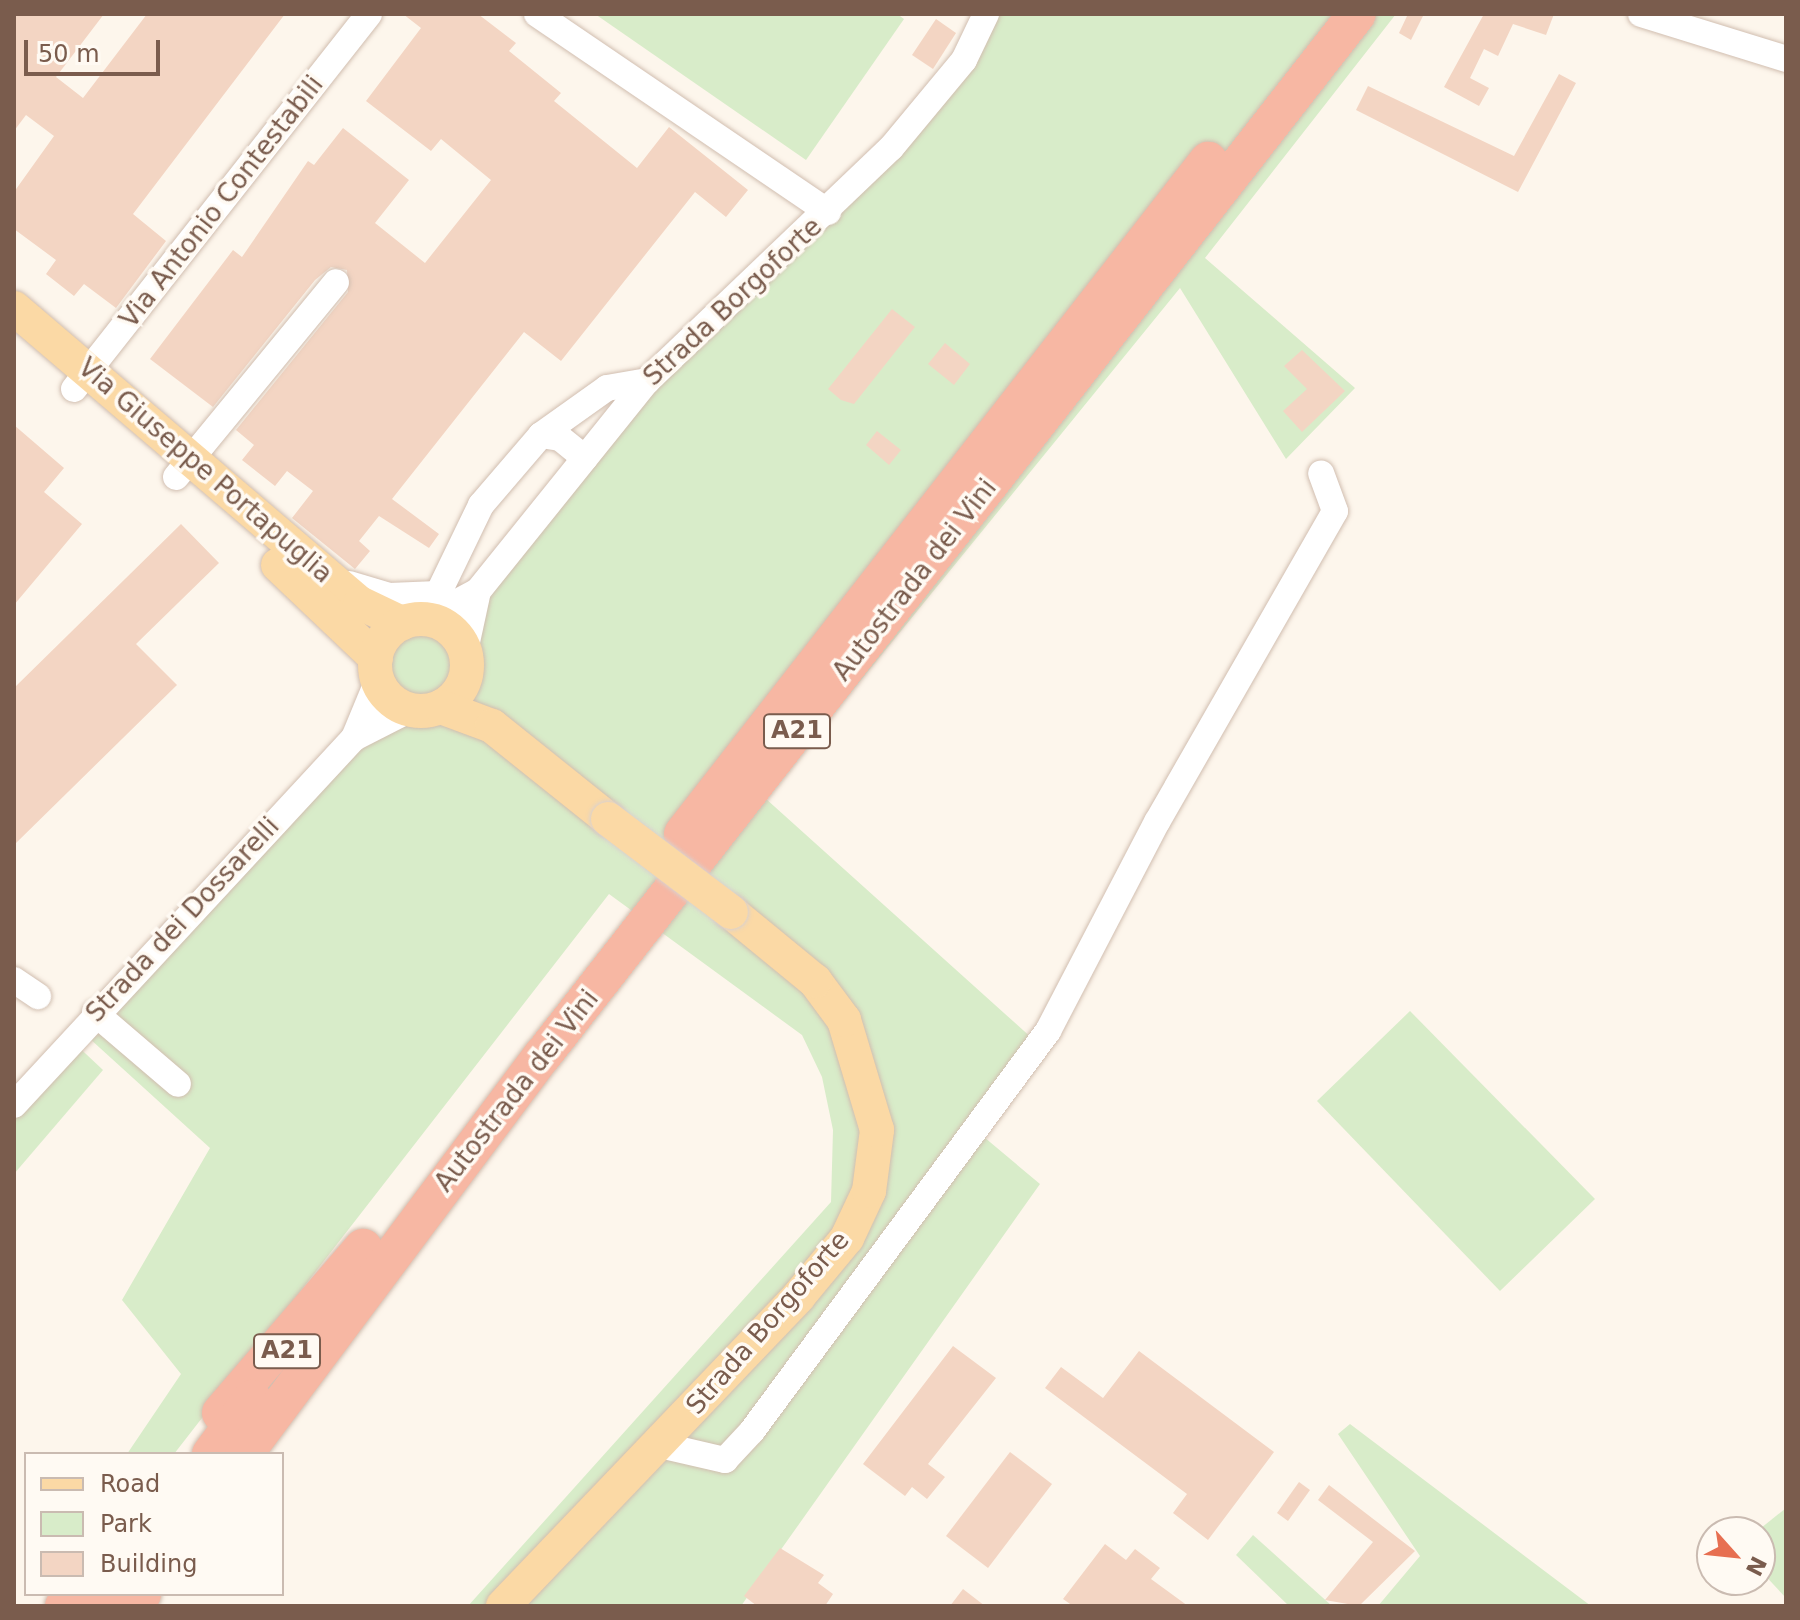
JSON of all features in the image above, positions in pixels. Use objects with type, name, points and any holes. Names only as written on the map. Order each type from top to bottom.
[{"type":"highway","name":"Autostrada dei Vini","points":[[212,1452],[363,1248],[1324,14]]},
{"type":"highway","name":"Autostrada dei Vini","points":[[245,1452],[543,1055],[1357,14]]},
{"type":"highway","points":[[192,1452],[242,1384],[363,1248]]},
{"type":"main road","name":"Via Giuseppe Portapuglia","points":[[14,308],[81,381],[183,469],[360,603],[414,621],[449,628],[492,726]]},
{"type":"main road","name":"Via Giuseppe Portapuglia","points":[[14,337],[81,381]]},
{"type":"main road","name":"Via Giuseppe Portapuglia","points":[[183,469],[377,669],[425,708]]},
{"type":"main road","points":[[377,669],[414,621]]},
{"type":"main road","points":[[465,665],[425,708],[492,726]]},
{"type":"main road","name":"Strada Borgoforte","points":[[492,726],[815,981],[844,1020],[864,1069],[875,1145],[869,1191],[847,1238],[660,1445],[503,1606]]},
{"type":"street","name":"Via Antonio Contestabili","points":[[81,381],[369,14]]},
{"type":"street","points":[[537,14],[828,212]]},
{"type":"street","name":"Strada Borgoforte","points":[[414,621],[478,591],[647,381],[828,212],[964,60],[986,14]]},
{"type":"street","points":[[1641,14],[1786,59]]},
{"type":"street","points":[[183,469],[336,282]]},
{"type":"street","points":[[324,573],[389,596],[429,599],[443,587],[481,505],[541,435],[607,388],[647,381]]},
{"type":"street","points":[[541,435],[560,438],[585,458]]},
{"type":"street","points":[[660,1445],[725,1460],[752,1431],[1048,1031],[1157,822],[1335,511],[1321,473]]},
{"type":"street","name":"Strada Borgoforte","points":[[465,665],[478,591]]},
{"type":"street","name":"Strada dei Dossarelli","points":[[354,738],[377,669]]},
{"type":"street","name":"Strada dei Dossarelli","points":[[14,1105],[95,1013],[354,738],[425,708]]},
{"type":"street","points":[[95,1013],[178,1084]]},
{"type":"green space","points":[[595,14],[897,14],[904,19],[806,160]]},
{"type":"green space","points":[[986,14],[1396,14],[1205,258],[1355,388],[1286,459],[1180,288],[765,798],[1034,1040],[972,1127],[1040,1184],[741,1606],[468,1606],[831,1202],[833,1130],[822,1077],[802,1035],[609,894],[176,1452],[128,1452],[181,1374],[122,1300],[210,1148],[78,1028],[328,757],[362,706],[365,667],[380,631],[417,611],[447,607],[513,551],[643,382],[825,210]]},
{"type":"green space","points":[[1410,1011],[1595,1199],[1500,1291],[1317,1101]]},
{"type":"green space","points":[[69,1038],[103,1070],[14,1174],[14,1100]]},
{"type":"green space","points":[[1350,1424],[1591,1606],[1378,1606],[1420,1556],[1338,1434]]},
{"type":"green space","points":[[1786,1508],[1786,1598],[1776,1587],[1776,1516]]},
{"type":"green space","points":[[1253,1535],[1332,1606],[1289,1606],[1236,1555]]},
{"type":"building","points":[[14,14],[104,14],[56,77],[83,98],[147,14],[285,14],[133,214],[166,241],[116,308],[84,284],[74,296],[46,274],[56,260],[14,229],[14,192],[54,136],[26,115],[14,131]]},
{"type":"building","points":[[403,14],[478,14],[516,43],[509,51],[561,93],[554,101],[637,168],[669,127],[748,190],[726,217],[695,192],[561,361],[524,332],[392,499],[439,534],[429,548],[379,516],[359,541],[370,551],[355,569],[292,518],[313,491],[287,471],[275,486],[242,460],[254,445],[236,430],[348,292],[347,270],[331,267],[315,280],[213,407],[150,359],[233,250],[242,257],[308,161],[314,165],[343,128],[409,180],[375,223],[425,263],[491,180],[441,139],[431,151],[366,101],[421,28]]},
{"type":"building","points":[[1408,14],[1424,14],[1411,40],[1399,33]]},
{"type":"building","points":[[1484,14],[1554,14],[1546,35],[1513,24],[1498,56],[1484,49],[1470,78],[1489,88],[1479,106],[1444,87]]},
{"type":"building","points":[[936,19],[956,33],[933,69],[912,55]]},
{"type":"building","points":[[1559,74],[1576,83],[1518,192],[1356,110],[1368,86],[1514,156]]},
{"type":"building","points":[[892,309],[915,327],[854,404],[841,400],[828,389]]},
{"type":"building","points":[[945,343],[970,364],[954,385],[928,364]]},
{"type":"building","points":[[1302,350],[1345,391],[1302,432],[1283,411],[1307,389],[1284,366]]},
{"type":"building","points":[[14,425],[64,468],[44,492],[82,524],[14,605]]},
{"type":"building","points":[[877,431],[901,450],[889,465],[866,445]]},
{"type":"building","points":[[181,524],[219,563],[136,644],[177,685],[14,845],[14,688]]},
{"type":"building","points":[[953,1346],[996,1378],[928,1464],[945,1477],[927,1499],[912,1487],[905,1496],[863,1464]]},
{"type":"building","points":[[1139,1351],[1274,1452],[1208,1540],[1173,1513],[1187,1494],[1045,1388],[1061,1367],[1103,1398]]},
{"type":"building","points":[[1010,1452],[1052,1484],[988,1568],[946,1536]]},
{"type":"building","points":[[1299,1482],[1310,1490],[1288,1521],[1277,1513]]},
{"type":"building","points":[[1329,1485],[1415,1551],[1359,1606],[1325,1600],[1373,1542],[1318,1500]]},
{"type":"building","points":[[1105,1544],[1126,1560],[1135,1549],[1160,1568],[1151,1579],[1188,1606],[1073,1606],[1063,1599]]},
{"type":"building","points":[[780,1548],[824,1575],[818,1583],[833,1594],[825,1606],[757,1606],[744,1596]]},
{"type":"building","points":[[963,1589],[985,1606],[950,1606]]}]
